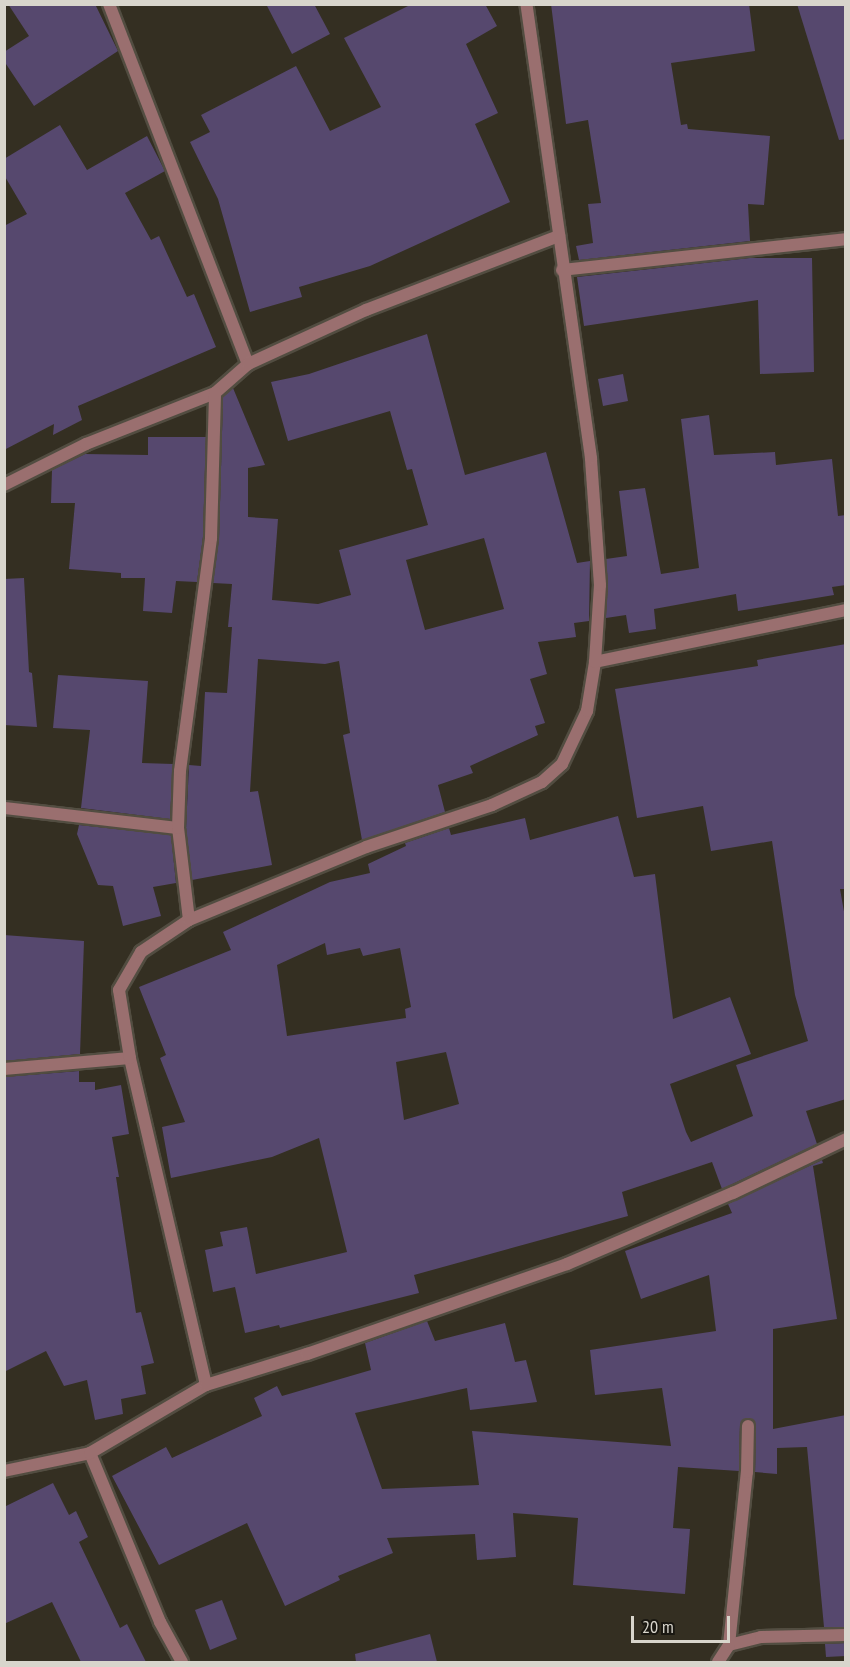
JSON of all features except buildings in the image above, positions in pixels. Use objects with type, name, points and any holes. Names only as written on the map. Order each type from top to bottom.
[{"type":"street","points":[[109,4],[248,364]]},
{"type":"street","points":[[206,1385],[130,1058],[119,990],[141,952],[189,920],[366,847],[492,805],[542,782],[562,764],[587,711],[595,662],[600,585],[591,458],[562,270],[526,4]]},
{"type":"street","points":[[4,485],[86,444],[215,393],[248,364],[366,310],[559,236]]},
{"type":"street","points":[[562,270],[846,239]]},
{"type":"street","points":[[189,920],[178,828],[180,771],[212,538],[215,393]]},
{"type":"street","points":[[595,662],[846,610]]},
{"type":"street","points":[[4,808],[178,828]]},
{"type":"street","points":[[4,1070],[130,1058]]},
{"type":"street","points":[[4,1471],[90,1453],[206,1385],[307,1354],[567,1264],[733,1193],[846,1138]]},
{"type":"street","points":[[717,1662],[729,1645],[747,1472],[748,1426]]},
{"type":"street","points":[[90,1453],[160,1622],[182,1662]]},
{"type":"street","points":[[729,1645],[761,1637],[846,1635]]}]
